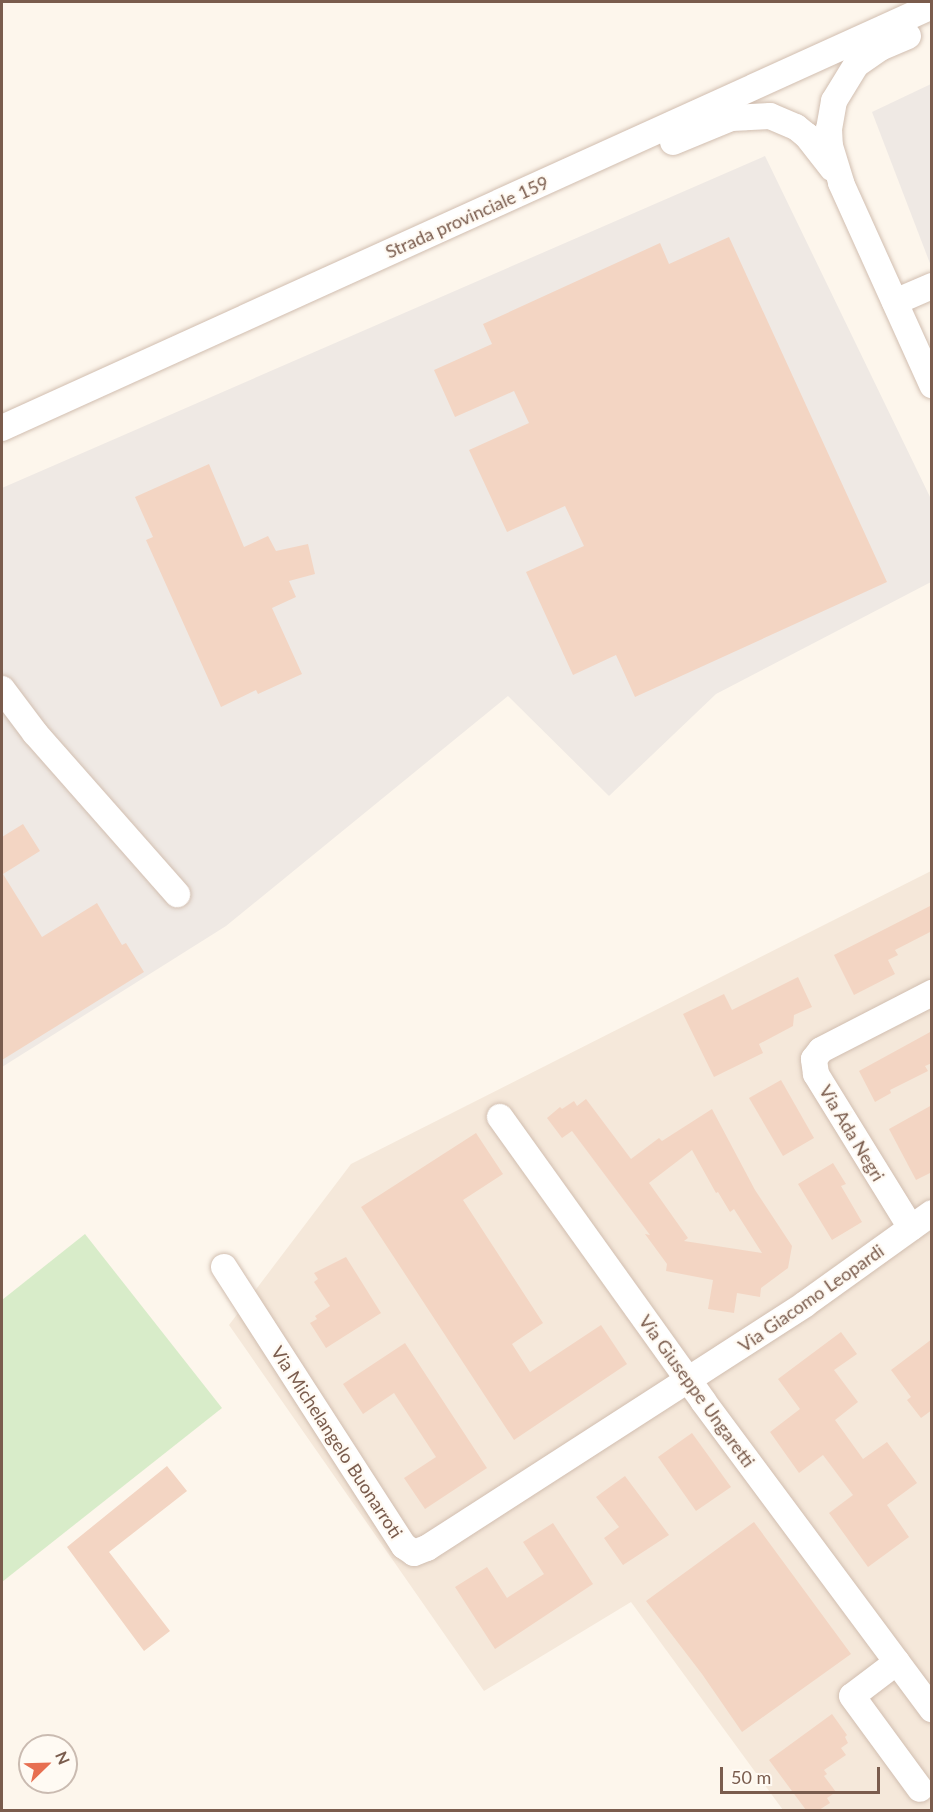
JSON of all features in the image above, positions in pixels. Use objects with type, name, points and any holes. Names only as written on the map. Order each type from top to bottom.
[{"type":"street","name":"Strada provinciale 159","points":[[2,428],[932,6]]},
{"type":"street","points":[[841,183],[830,146],[829,129],[830,115],[840,88],[856,65],[867,57],[932,25]]},
{"type":"street","points":[[616,149],[660,146],[731,118],[770,116],[796,127],[823,153],[841,183],[932,385]]},
{"type":"street","points":[[895,302],[932,286]]},
{"type":"street","points":[[2,689],[35,733],[177,894]]},
{"type":"street","name":"Via Ada Negri","points":[[910,1228],[816,1074],[814,1059],[821,1050],[932,993]]},
{"type":"street","name":"Via Giuseppe Ungaretti","points":[[500,1117],[688,1379],[932,1708]]},
{"type":"street","name":"Via Giacomo Leopardi","points":[[688,1379],[805,1304],[932,1213]]},
{"type":"street","name":"Via Michelangelo Buonarroti","points":[[224,1267],[404,1546],[414,1553],[427,1548],[688,1379]]},
{"type":"street","points":[[897,1662],[852,1696],[920,1789]]},
{"type":"shaded area","points":[[931,84],[931,266],[872,112]]},
{"type":"shaded area","points":[[765,156],[931,499],[931,582],[716,694],[609,796],[508,696],[226,926],[2,1067],[2,488]]},
{"type":"shaded area","points":[[931,871],[931,1810],[783,1810],[631,1602],[484,1691],[229,1325],[351,1164]]},
{"type":"green space","points":[[85,1234],[222,1408],[2,1582],[2,1300]]},
{"type":"building","points":[[729,237],[887,582],[635,697],[616,655],[573,675],[526,572],[584,546],[565,506],[507,532],[469,450],[529,423],[514,391],[455,417],[434,370],[492,344],[483,324],[660,243],[669,264]]},
{"type":"building","points":[[209,464],[244,547],[268,536],[276,551],[308,544],[315,574],[289,581],[296,597],[272,608],[302,674],[258,694],[256,690],[221,707],[146,540],[153,537],[135,497]]},
{"type":"building","points":[[23,824],[40,851],[3,874],[42,937],[97,903],[122,945],[126,943],[144,972],[2,1060],[2,837]]},
{"type":"building","points":[[932,905],[932,931],[895,950],[898,955],[888,960],[895,974],[854,995],[834,955]]},
{"type":"building","points":[[798,977],[812,1007],[794,1015],[793,1026],[759,1044],[763,1053],[714,1077],[683,1014],[724,994],[732,1010]]},
{"type":"building","points":[[932,1031],[932,1063],[925,1066],[928,1071],[890,1090],[891,1093],[875,1102],[859,1071]]},
{"type":"building","points":[[781,1080],[814,1138],[783,1156],[749,1098]]},
{"type":"building","points":[[586,1099],[631,1159],[659,1138],[662,1141],[712,1109],[755,1190],[792,1246],[788,1268],[761,1288],[760,1297],[737,1293],[734,1313],[708,1309],[713,1280],[666,1271],[667,1264],[645,1234],[650,1235],[572,1131],[562,1138],[547,1118],[560,1107],[562,1109],[574,1101],[577,1106]],"holes":[[[692,1150],[716,1193],[718,1192],[730,1212],[734,1209],[762,1253],[684,1241],[688,1238],[649,1183]]]},
{"type":"building","points":[[932,1105],[932,1172],[916,1180],[889,1129]]},
{"type":"building","points":[[476,1133],[503,1174],[463,1200],[543,1323],[512,1344],[530,1372],[601,1325],[627,1364],[514,1440],[361,1207]]},
{"type":"building","points":[[833,1163],[846,1184],[841,1186],[862,1222],[832,1240],[798,1184]]},
{"type":"building","points":[[346,1257],[381,1313],[326,1348],[310,1323],[317,1319],[315,1316],[330,1306],[314,1282],[318,1279],[314,1273]]},
{"type":"building","points":[[841,1332],[857,1354],[834,1370],[858,1402],[835,1420],[863,1459],[887,1442],[917,1483],[887,1505],[909,1537],[868,1567],[829,1513],[853,1495],[823,1455],[799,1473],[770,1432],[800,1409],[778,1379]]},
{"type":"building","points":[[932,1339],[932,1410],[921,1418],[907,1400],[911,1397],[891,1370]]},
{"type":"building","points":[[405,1343],[487,1468],[425,1509],[404,1478],[436,1457],[394,1393],[363,1414],[343,1384]]},
{"type":"building","points":[[692,1433],[731,1487],[696,1511],[658,1457]]},
{"type":"building","points":[[167,1466],[187,1491],[109,1552],[170,1631],[144,1651],[67,1547]]},
{"type":"building","points":[[625,1476],[669,1535],[623,1565],[604,1538],[619,1527],[596,1497]]},
{"type":"building","points":[[754,1522],[851,1654],[742,1732],[702,1674],[646,1601]]},
{"type":"building","points":[[553,1523],[593,1584],[495,1649],[455,1587],[487,1567],[507,1598],[544,1574],[523,1542]]},
{"type":"building","points":[[832,1714],[847,1735],[845,1737],[848,1743],[841,1748],[846,1755],[824,1770],[827,1774],[824,1776],[836,1792],[827,1798],[830,1803],[819,1810],[806,1810],[769,1760]]}]
